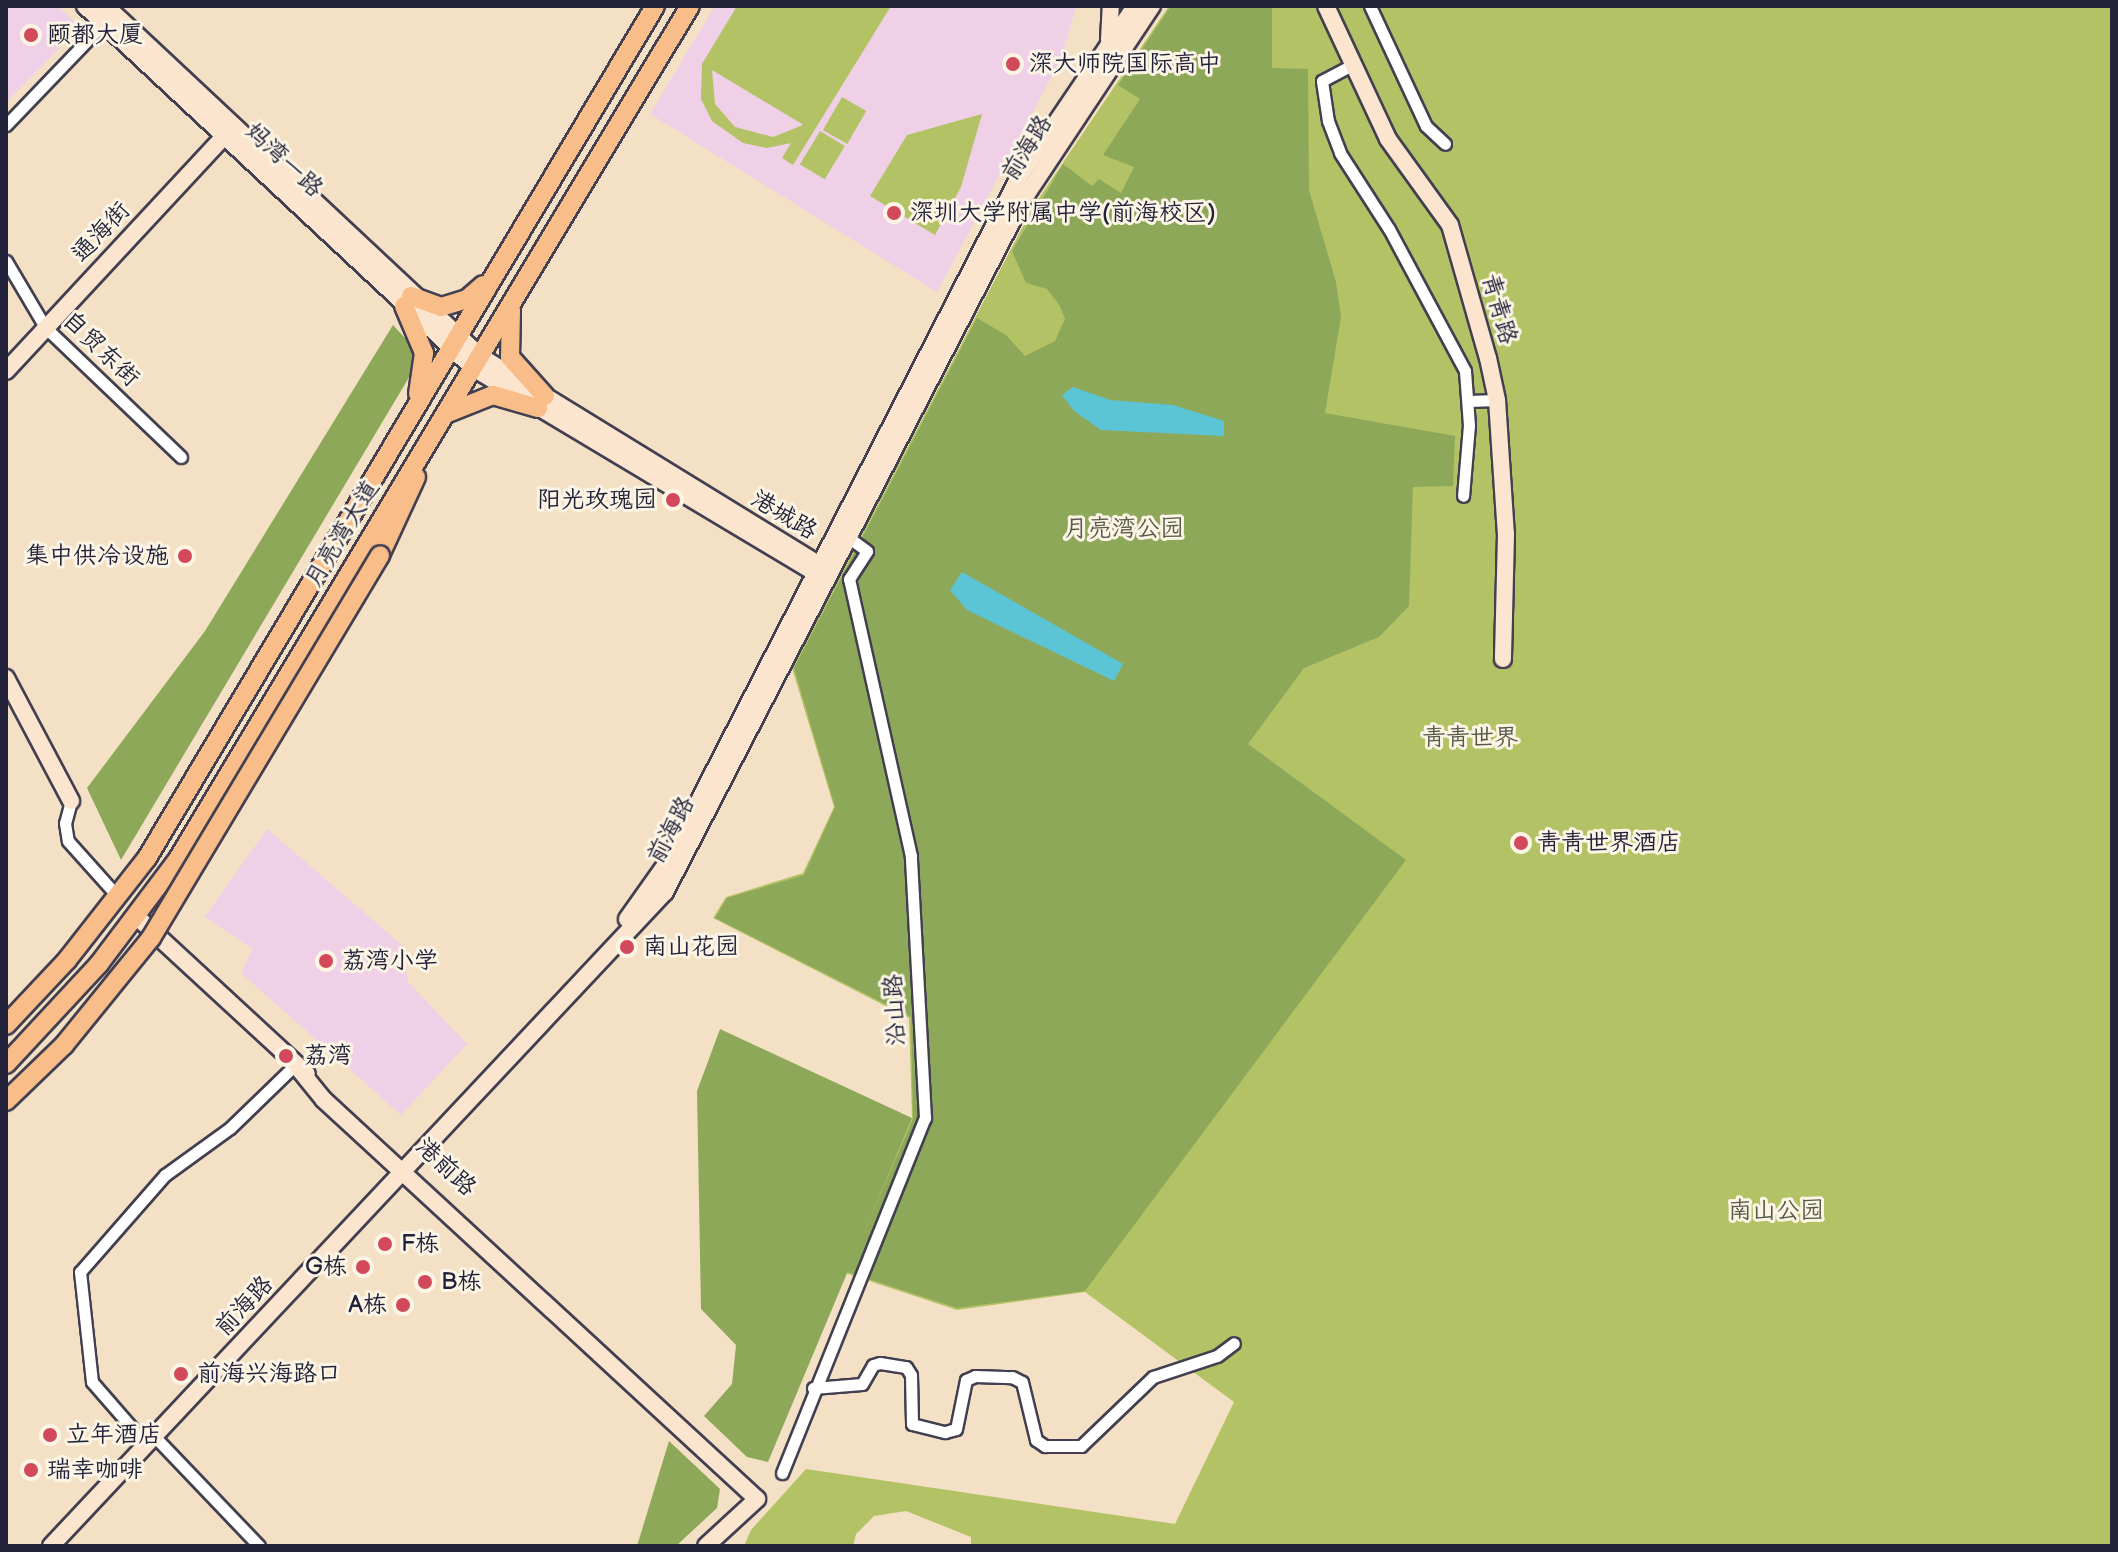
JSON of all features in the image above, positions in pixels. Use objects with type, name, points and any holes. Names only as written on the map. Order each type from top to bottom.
[{"type":"main road","name":"月亮湾大道","points":[[6,1025],[118,897],[147,858],[655,6]]},
{"type":"main road","name":"月亮湾大道","points":[[6,1064],[68,1000],[137,917],[178,859],[435,425],[690,6]]},
{"type":"main road","points":[[411,416],[424,353],[407,301],[441,307],[457,304],[497,272]]},
{"type":"main road","points":[[519,291],[508,329],[510,357],[542,402]]},
{"type":"main road","points":[[6,1101],[64,1045],[151,938],[380,555],[435,425],[480,396],[507,396],[542,402]]},
{"type":"street","name":"妈湾一路","points":[[85,6],[228,132],[454,344]]},
{"type":"street","name":"妈湾一路","points":[[106,6],[228,132]]},
{"type":"street","points":[[1106,47],[1111,6]]},
{"type":"street","name":"青青路","points":[[1326,6],[1388,139],[1450,225],[1497,400],[1506,534],[1503,659]]},
{"type":"street","points":[[1370,6],[1426,126],[1445,144]]},
{"type":"street","name":"前海路","points":[[37,1546],[147,1436],[402,1165],[645,898],[821,573],[1018,179],[1106,47],[1140,8]]},
{"type":"street","name":"前海路","points":[[821,573],[849,538],[1037,175],[1140,8]]},
{"type":"street","points":[[6,125],[103,24]]},
{"type":"street","points":[[1352,65],[1322,81],[1333,138],[1404,256],[1431,316],[1456,348],[1468,401],[1463,496]]},
{"type":"street","name":"通海街","points":[[6,371],[228,132]]},
{"type":"street","name":"自贸东街","points":[[6,261],[45,327],[181,457]]},
{"type":"street","name":"港城路","points":[[454,344],[476,362],[821,573]]},
{"type":"street","points":[[1468,401],[1497,400]]},
{"type":"street","name":"沿山路","points":[[782,1473],[813,1388],[925,1118],[911,856],[849,579],[867,551],[849,538]]},
{"type":"street","points":[[6,678],[71,801],[65,823],[68,841],[118,897]]},
{"type":"street","name":"港前路","points":[[137,917],[402,1165],[539,1301],[554,1308],[757,1499],[706,1546]]},
{"type":"street","points":[[259,1546],[92,1382],[80,1272],[165,1175],[230,1128],[297,1066]]},
{"type":"street","points":[[813,1388],[862,1384],[873,1365],[880,1363],[906,1367],[911,1375],[912,1424],[945,1432],[956,1429],[966,1380],[975,1376],[1012,1377],[1022,1382],[1036,1440],[1045,1446],[1081,1446],[1153,1377],[1217,1356],[1234,1343]]},
{"type":"street","name":"前海路","points":[[51,1546],[147,1436]]},
{"type":"shaded area","points":[[6,6],[58,6],[80,27],[6,103]]},
{"type":"shaded area","name":"深圳大学附属中学(前海校区)","points":[[715,6],[1076,6],[1062,57],[937,292],[650,114]]},
{"type":"shaded area","name":"荔湾小学","points":[[267,829],[403,946],[408,982],[467,1044],[401,1115],[241,973],[253,949],[205,917]]},
{"type":"green space","points":[[737,6],[891,6],[793,165],[782,158],[791,143],[767,148],[743,143],[712,121],[701,99],[702,64]],"holes":[[[712,70],[803,125],[773,137],[735,127],[715,104]]]},
{"type":"green space","points":[[1169,6],[2112,6],[2112,1546],[971,1546],[971,1537],[906,1511],[874,1516],[856,1534],[853,1546],[744,1546],[751,1530],[806,1469],[1175,1524],[1234,1402],[1085,1292],[957,1310],[845,1273],[912,1118],[909,1018],[713,918],[726,897],[803,873],[834,807],[792,668],[1033,207]]},
{"type":"green space","name":"月亮湾公园","points":[[1171,6],[1272,6],[1272,68],[1308,69],[1309,190],[1336,282],[1341,317],[1325,413],[1455,436],[1453,486],[1413,487],[1409,606],[1379,637],[1304,668],[1248,744],[1406,860],[1085,1291],[957,1308],[847,1272],[913,1119],[911,1017],[715,918],[727,898],[804,875],[835,807],[794,668],[977,318],[1006,335],[1025,356],[1055,341],[1065,319],[1060,306],[1047,289],[1026,283],[1012,251],[1063,164],[1092,186],[1099,179],[1121,193],[1134,167],[1103,155],[1140,99],[1118,85]]},
{"type":"green space","points":[[842,97],[866,111],[847,144],[823,130]]},
{"type":"green space","points":[[982,114],[961,187],[935,235],[870,196],[907,135]]},
{"type":"green space","points":[[820,131],[845,146],[825,179],[800,164]]},
{"type":"green space","points":[[393,325],[415,349],[414,369],[121,860],[87,788],[205,631]]},
{"type":"green space","points":[[720,1029],[912,1118],[768,1462],[747,1457],[704,1416],[732,1384],[736,1345],[701,1309],[697,1091]]},
{"type":"green space","points":[[669,1441],[720,1489],[717,1508],[676,1546],[637,1546]]},
{"type":"water","points":[[1073,387],[1110,400],[1173,405],[1224,421],[1224,436],[1101,430],[1074,411],[1062,395]]},
{"type":"water","points":[[962,572],[1123,664],[1114,681],[967,610],[950,590]]},
{"type":"place","name":"颐都大厦","points":[[31,35]]},
{"type":"place","name":"深大师院国际高中","points":[[1013,64]]},
{"type":"place","name":"深圳大学附属中学(前海校区)","points":[[894,213]]},
{"type":"place","name":"阳光玫瑰园","points":[[673,500]]},
{"type":"place","name":"集中供冷设施","points":[[185,556]]},
{"type":"place","name":"青青世界酒店","points":[[1521,843]]},
{"type":"place","name":"南山花园","points":[[627,947]]},
{"type":"place","name":"荔湾小学","points":[[326,961]]},
{"type":"place","name":"荔湾","points":[[286,1056]]},
{"type":"place","name":"F栋","points":[[385,1244]]},
{"type":"place","name":"G栋","points":[[363,1267]]},
{"type":"place","name":"B栋","points":[[425,1282]]},
{"type":"place","name":"A栋","points":[[403,1305]]},
{"type":"place","name":"前海兴海路口","points":[[181,1374]]},
{"type":"place","name":"立年酒店","points":[[50,1435]]},
{"type":"place","name":"瑞幸咖啡","points":[[31,1470]]},
{"type":"park label","name":"青青世界","points":[[1470,738]]},
{"type":"park label","name":"南山公园","points":[[1776,1211]]}]
